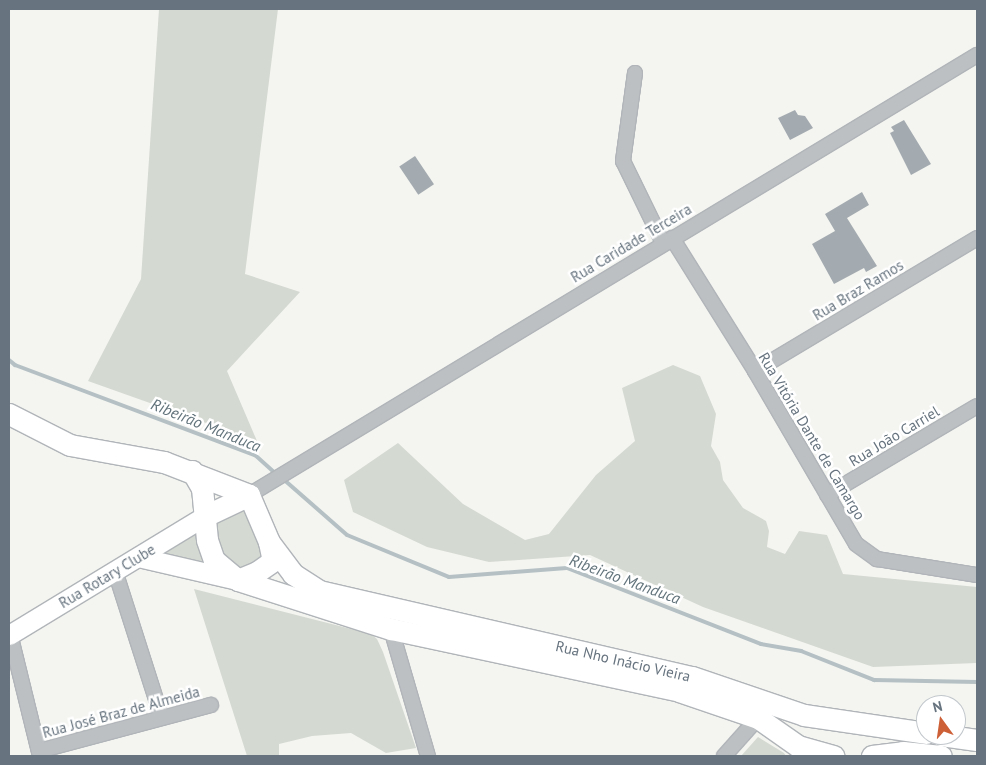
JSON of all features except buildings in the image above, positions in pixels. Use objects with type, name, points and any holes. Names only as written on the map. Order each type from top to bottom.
[{"type":"main road","points":[[9,414],[70,445],[164,462],[192,471],[248,495],[269,542],[273,560],[257,572],[238,580]]},
{"type":"main road","points":[[192,471],[202,488],[207,540],[214,560],[238,580]]},
{"type":"main road","points":[[205,516],[248,495]]},
{"type":"main road","name":"Rua Rotary Clube","points":[[9,635],[205,516]]},
{"type":"main road","points":[[269,542],[293,574],[318,599]]},
{"type":"main road","points":[[138,557],[318,599]]},
{"type":"main road","name":"Rua Nho Inácio Vieira","points":[[318,599],[391,629],[679,691],[758,718],[799,751],[834,756]]},
{"type":"main road","name":"Rua Nho Inácio Vieira","points":[[318,599],[692,677],[804,715],[916,732]]},
{"type":"main road","points":[[799,751],[797,729],[804,715]]},
{"type":"main road","points":[[878,756],[903,752],[941,756]]},
{"type":"street","name":"Rua Caridade Terceira","points":[[248,495],[977,55]]},
{"type":"street","name":"Rua Vitória Dante de Camargo","points":[[635,73],[623,161],[668,240],[755,371],[856,544],[877,559],[977,575]]},
{"type":"street","name":"Rua Braz Ramos","points":[[755,371],[977,238]]},
{"type":"street","name":"Rua João Carriel","points":[[827,494],[977,406]]},
{"type":"street","points":[[115,571],[162,718]]},
{"type":"street","points":[[391,629],[428,756]]},
{"type":"street","points":[[9,635],[39,754]]},
{"type":"street","name":"Rua José Braz de Almeida","points":[[39,754],[211,705]]},
{"type":"street","points":[[724,756],[758,718]]},
{"type":"shaded area","points":[[159,9],[278,9],[245,274],[300,292],[227,371],[257,441],[88,381],[141,279]]},
{"type":"shaded area","points":[[673,365],[700,376],[716,414],[711,446],[720,462],[723,480],[743,508],[766,521],[769,531],[767,547],[785,554],[799,531],[827,535],[843,574],[977,587],[977,663],[873,667],[703,607],[590,555],[489,562],[427,547],[353,512],[344,480],[398,443],[463,504],[525,540],[549,534],[596,475],[635,441],[622,388]]},
{"type":"shaded area","points":[[240,509],[246,512],[258,535],[262,558],[237,570],[215,548],[214,524],[225,514]]},
{"type":"shaded area","points":[[197,529],[197,545],[213,567],[159,552]]},
{"type":"shaded area","points":[[194,589],[371,634],[377,639],[383,652],[416,748],[386,753],[351,733],[312,736],[279,744],[279,756],[247,756]]},
{"type":"shaded area","points":[[758,737],[784,753],[786,756],[741,756]]},
{"type":"waterway","name":"Ribeirão Manduca","points":[[9,360],[15,365],[255,455],[276,474]]},
{"type":"waterway","name":"Ribeirão Manduca","points":[[282,478],[347,535],[449,577],[567,568],[761,644],[801,651],[874,680],[977,682]]}]
